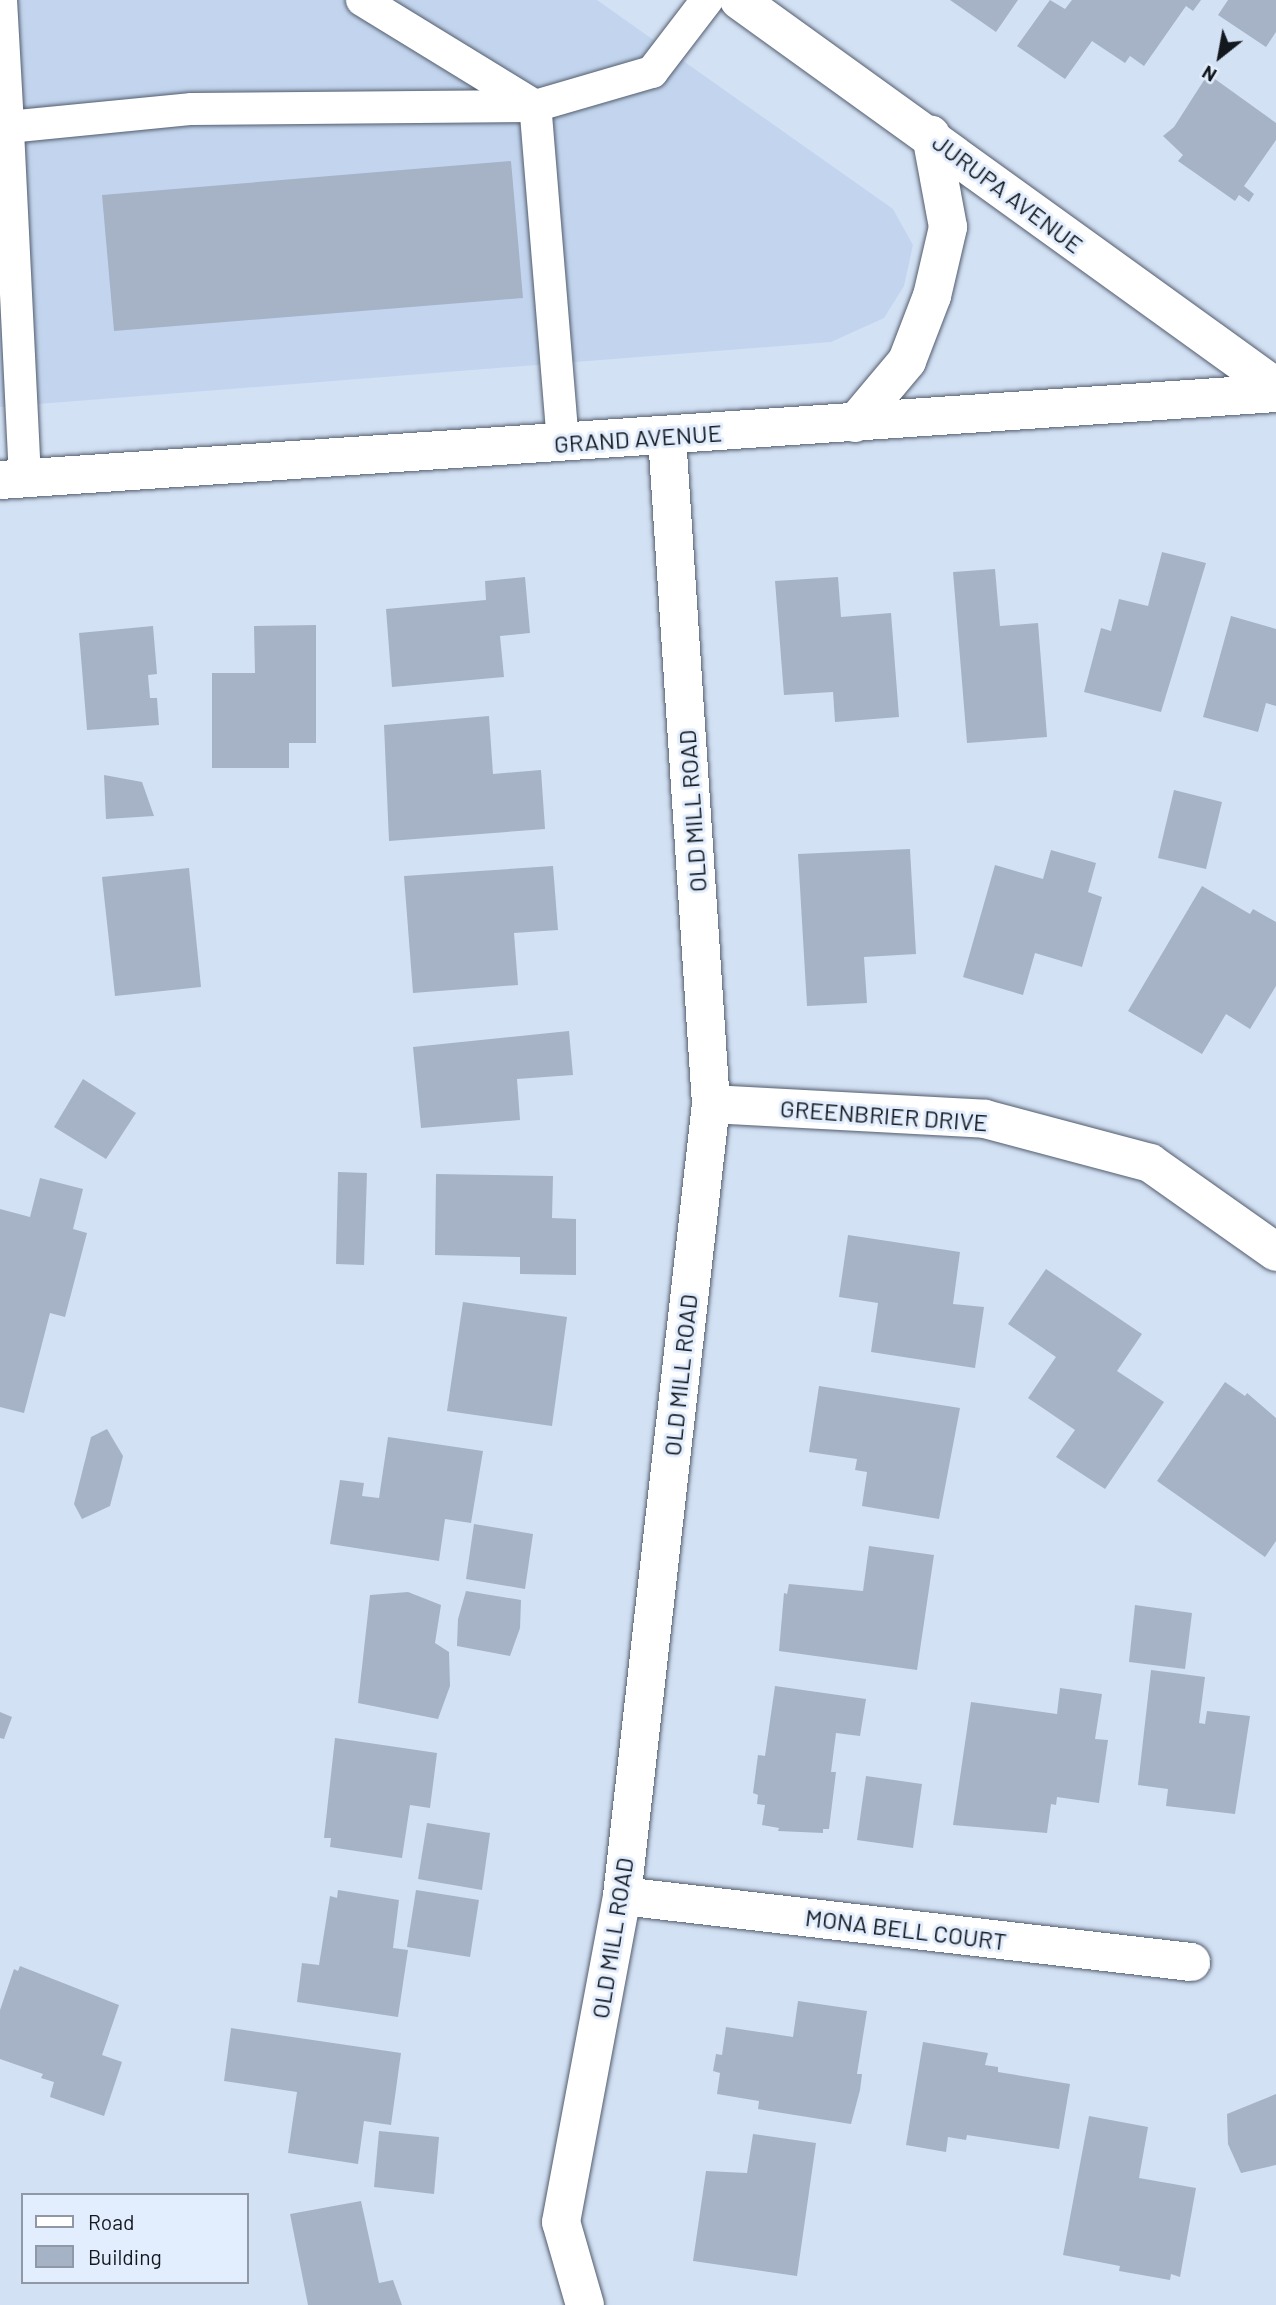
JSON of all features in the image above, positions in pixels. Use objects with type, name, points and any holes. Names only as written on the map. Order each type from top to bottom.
[{"type":"street","name":"JURUPA AVENUE","points":[[739,0],[931,135],[1166,312],[1276,387]]},
{"type":"street","points":[[855,424],[907,361],[932,296],[948,227],[931,135]]},
{"type":"street","name":"GRAND AVENUE","points":[[13,479],[855,424],[1276,393]]},
{"type":"street","name":"OLD MILL ROAD","points":[[585,2305],[561,2222],[622,1896],[711,1104],[667,436]]},
{"type":"street","name":"GREENBRIER DRIVE","points":[[711,1104],[985,1119],[1150,1163],[1276,1252]]},
{"type":"street","name":"MONA BELL COURT","points":[[622,1896],[1191,1962]]},
{"type":"lane","points":[[1,0],[8,127],[13,479]]},
{"type":"lane","points":[[362,0],[535,106]]},
{"type":"lane","points":[[8,127],[192,109],[535,106],[652,72],[707,0]]},
{"type":"lane","points":[[535,106],[563,443]]},
{"type":"shaded area","points":[[0,0],[597,0],[893,209],[913,245],[904,286],[884,318],[831,342],[0,407]]},
{"type":"building","points":[[950,0],[1018,0],[996,32]]},
{"type":"building","points":[[1050,0],[1065,9],[1072,0],[1201,0],[1193,11],[1186,6],[1144,66],[1130,56],[1125,63],[1092,41],[1065,79],[1017,46]]},
{"type":"building","points":[[1228,0],[1276,0],[1276,32],[1266,47],[1218,15]]},
{"type":"building","points":[[1208,74],[1276,123],[1276,140],[1244,186],[1254,194],[1249,202],[1239,195],[1235,201],[1178,161],[1183,155],[1163,136],[1174,127]]},
{"type":"building","points":[[511,161],[523,298],[114,331],[102,195]]},
{"type":"building","points":[[1162,552],[1206,563],[1161,712],[1084,692],[1101,628],[1111,631],[1119,599],[1148,606]]},
{"type":"building","points":[[995,569],[1000,626],[1038,623],[1047,737],[967,743],[953,572]]},
{"type":"building","points":[[525,577],[530,633],[500,636],[504,677],[392,687],[386,609],[486,600],[485,581]]},
{"type":"building","points":[[838,577],[841,617],[891,613],[899,717],[835,722],[833,692],[784,695],[775,581]]},
{"type":"building","points":[[1231,616],[1276,629],[1276,706],[1266,703],[1258,732],[1203,717]]},
{"type":"building","points":[[316,625],[316,743],[289,743],[289,768],[212,768],[212,673],[255,673],[254,626]]},
{"type":"building","points":[[153,626],[157,674],[148,675],[150,698],[157,698],[159,725],[87,730],[79,633]]},
{"type":"building","points":[[489,716],[493,774],[541,770],[545,829],[389,841],[384,725]]},
{"type":"building","points":[[104,775],[142,782],[154,816],[106,819]]},
{"type":"building","points":[[1174,790],[1222,802],[1206,869],[1158,858]]},
{"type":"building","points":[[910,849],[916,954],[864,957],[867,1003],[807,1006],[798,854]]},
{"type":"building","points":[[1051,850],[1096,863],[1088,892],[1102,897],[1082,967],[1035,953],[1023,995],[963,977],[995,865],[1043,879]]},
{"type":"building","points":[[553,866],[558,930],[514,933],[518,985],[413,993],[404,876]]},
{"type":"building","points":[[189,868],[201,987],[115,996],[102,877]]},
{"type":"building","points":[[1202,886],[1250,914],[1253,909],[1276,922],[1276,986],[1250,1029],[1226,1014],[1202,1054],[1128,1011]]},
{"type":"building","points":[[569,1031],[573,1075],[517,1079],[520,1120],[421,1128],[413,1047]]},
{"type":"building","points":[[83,1079],[136,1113],[106,1159],[54,1127]]},
{"type":"building","points":[[338,1172],[367,1173],[364,1265],[336,1264]]},
{"type":"building","points":[[436,1174],[553,1176],[552,1218],[576,1219],[576,1275],[520,1274],[520,1257],[435,1255]]},
{"type":"building","points":[[40,1178],[83,1189],[73,1229],[87,1233],[65,1317],[50,1313],[24,1413],[0,1407],[0,1209],[30,1217]]},
{"type":"building","points":[[848,1235],[960,1252],[953,1304],[984,1307],[975,1368],[871,1352],[878,1303],[839,1297]]},
{"type":"building","points":[[1046,1269],[1142,1334],[1117,1371],[1164,1402],[1105,1489],[1056,1457],[1075,1430],[1028,1398],[1056,1357],[1008,1324]]},
{"type":"building","points":[[463,1302],[567,1317],[552,1426],[447,1411]]},
{"type":"building","points":[[1225,1382],[1245,1396],[1247,1393],[1276,1418],[1276,1541],[1265,1557],[1157,1481]]},
{"type":"building","points":[[819,1386],[960,1408],[939,1519],[862,1506],[867,1472],[855,1470],[857,1459],[809,1452]]},
{"type":"building","points":[[107,1429],[123,1456],[110,1506],[82,1519],[74,1504],[91,1437]]},
{"type":"building","points":[[388,1437],[483,1451],[471,1523],[445,1519],[439,1561],[330,1544],[340,1480],[364,1483],[362,1496],[379,1498]]},
{"type":"building","points":[[474,1524],[533,1534],[525,1589],[466,1579]]},
{"type":"building","points":[[869,1546],[934,1555],[917,1670],[779,1651],[784,1593],[787,1594],[789,1584],[863,1591]]},
{"type":"building","points":[[466,1591],[521,1600],[520,1628],[510,1656],[457,1646],[458,1619]]},
{"type":"building","points":[[408,1592],[441,1605],[435,1643],[449,1652],[450,1686],[438,1719],[358,1703],[370,1595]]},
{"type":"building","points":[[1135,1605],[1192,1613],[1185,1669],[1129,1662]]},
{"type":"building","points":[[1151,1670],[1205,1677],[1199,1723],[1205,1724],[1207,1711],[1250,1716],[1235,1814],[1166,1806],[1168,1789],[1138,1785]]},
{"type":"building","points":[[775,1686],[866,1699],[860,1736],[836,1733],[831,1772],[836,1772],[829,1829],[823,1829],[823,1833],[778,1831],[779,1828],[762,1825],[765,1805],[757,1804],[758,1795],[753,1793],[758,1755],[765,1756]]},
{"type":"building","points":[[1060,1688],[1102,1694],[1095,1739],[1108,1740],[1099,1803],[1057,1797],[1056,1805],[1051,1804],[1047,1833],[953,1825],[971,1702],[1057,1714]]},
{"type":"building","points":[[0,1712],[12,1717],[4,1739],[0,1738]]},
{"type":"building","points":[[335,1738],[437,1753],[430,1808],[410,1805],[402,1858],[330,1847],[331,1838],[324,1838]]},
{"type":"building","points":[[866,1776],[922,1784],[913,1848],[857,1840]]},
{"type":"building","points":[[427,1823],[490,1833],[482,1890],[418,1879]]},
{"type":"building","points":[[338,1890],[399,1900],[393,1948],[408,1950],[398,2017],[297,2002],[302,1963],[319,1965],[330,1896],[337,1898]]},
{"type":"building","points":[[416,1890],[479,1900],[470,1957],[407,1947]]},
{"type":"building","points":[[20,1966],[119,2005],[102,2055],[122,2062],[104,2116],[50,2097],[54,2082],[41,2078],[43,2074],[0,2059],[0,2010],[14,1969],[18,1971]]},
{"type":"building","points":[[798,2001],[867,2011],[857,2074],[862,2074],[860,2090],[851,2124],[758,2109],[759,2101],[717,2094],[720,2073],[713,2071],[716,2054],[722,2055],[726,2027],[793,2037]]},
{"type":"building","points":[[231,2028],[401,2053],[391,2125],[364,2121],[358,2164],[288,2153],[297,2092],[224,2081]]},
{"type":"building","points":[[923,2042],[988,2053],[985,2065],[998,2067],[998,2072],[1070,2084],[1059,2149],[967,2135],[966,2140],[948,2137],[946,2152],[906,2145]]},
{"type":"building","points":[[1276,2094],[1276,2165],[1241,2173],[1228,2144],[1227,2114]]},
{"type":"building","points":[[1089,2116],[1148,2127],[1139,2178],[1196,2188],[1180,2277],[1171,2274],[1170,2280],[1119,2271],[1120,2266],[1063,2255]]},
{"type":"building","points":[[379,2131],[439,2137],[434,2194],[374,2187]]},
{"type":"building","points":[[753,2134],[816,2143],[797,2276],[693,2261],[706,2171],[747,2173]]},
{"type":"building","points":[[361,2201],[379,2283],[393,2280],[402,2305],[308,2305],[290,2214]]}]
